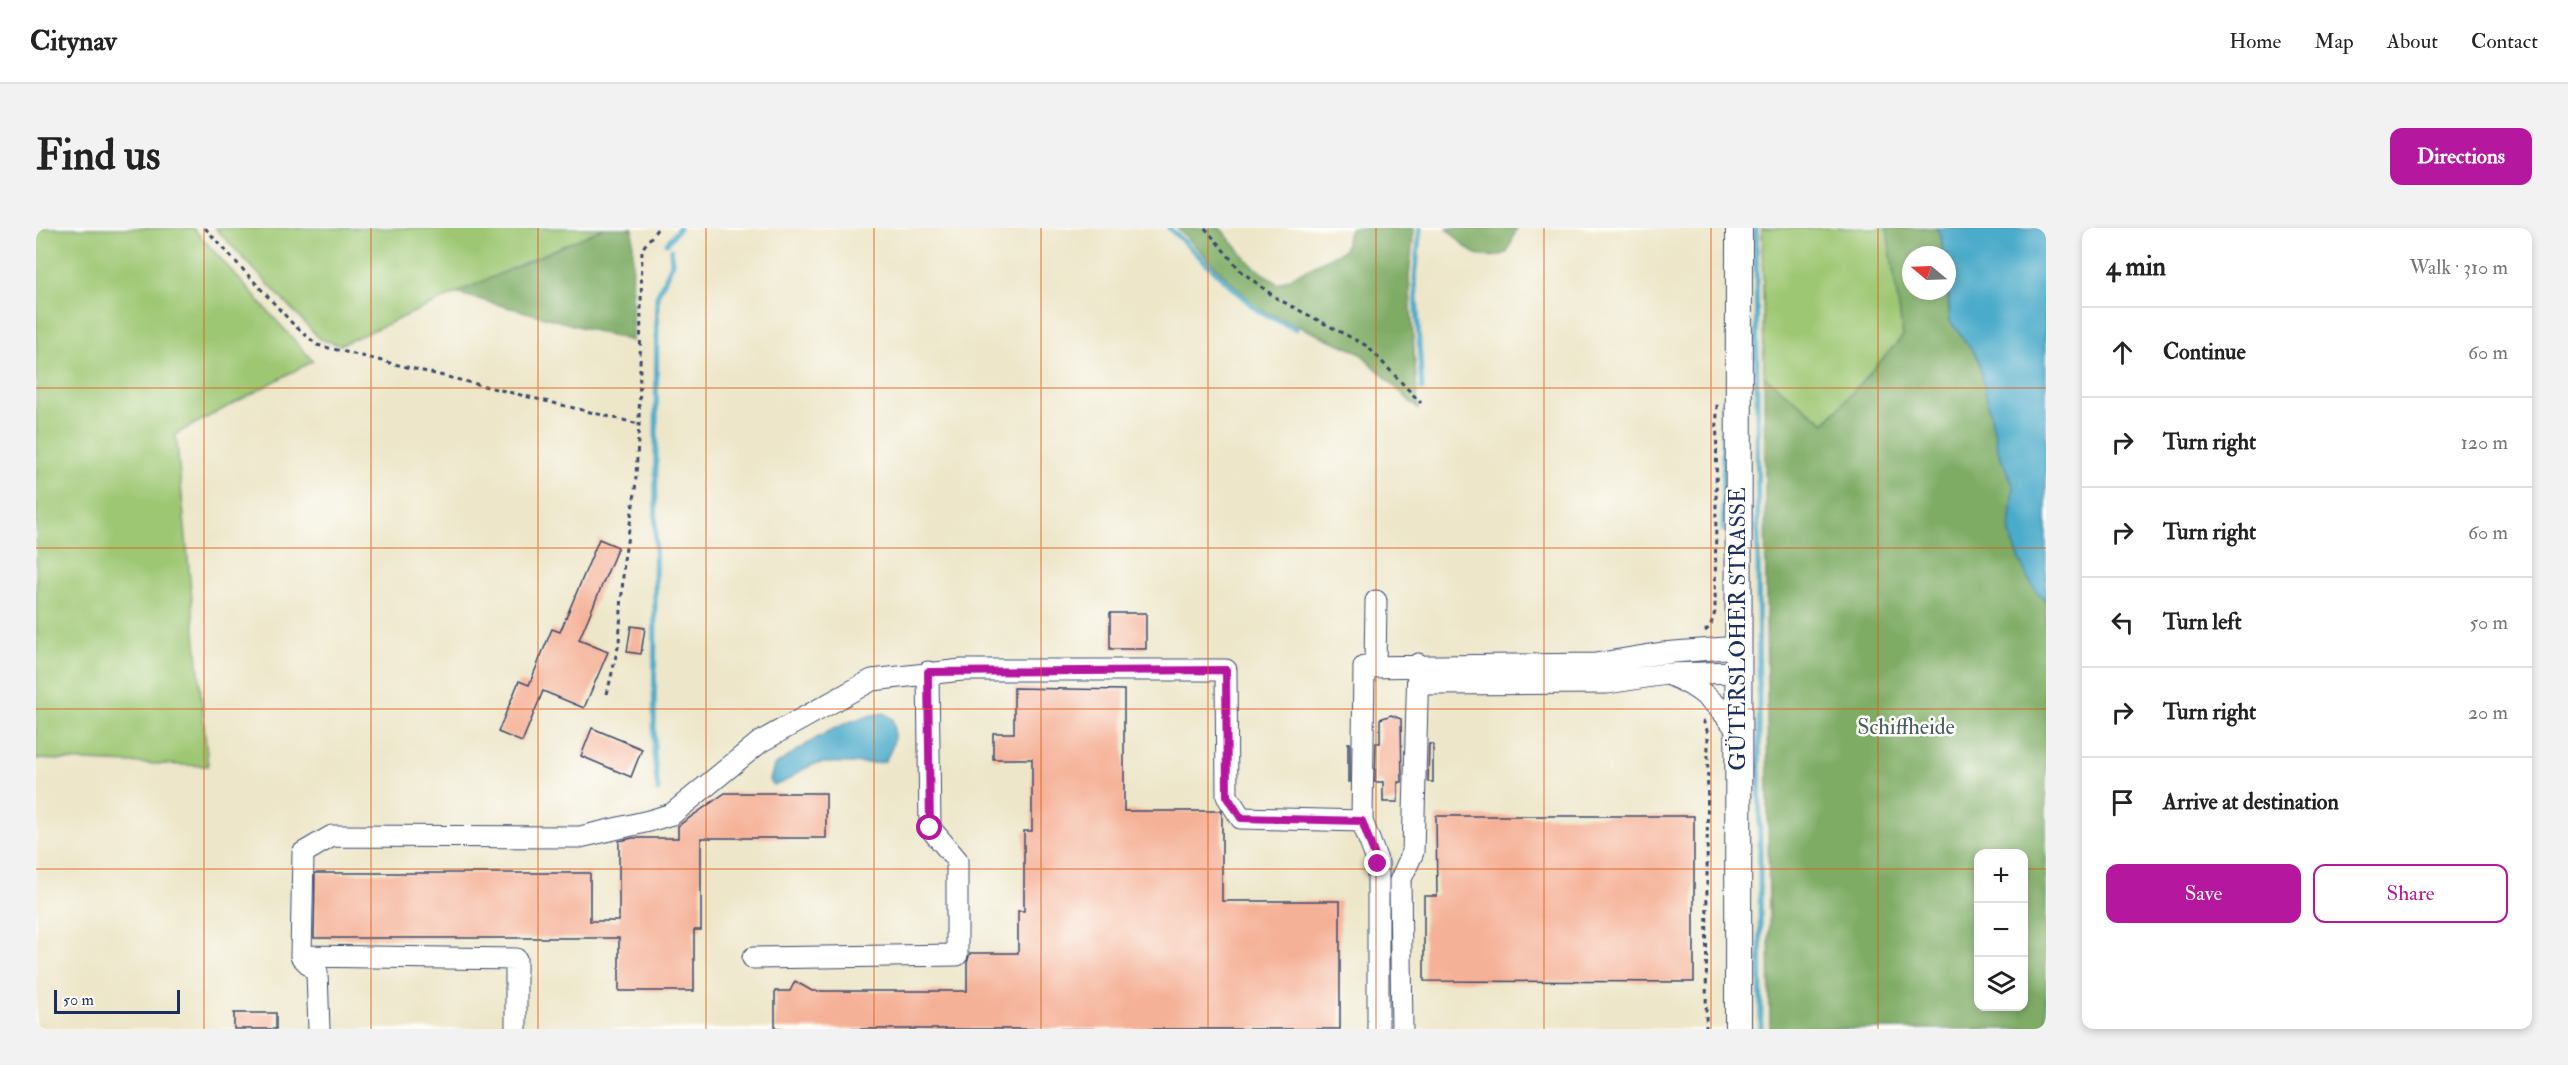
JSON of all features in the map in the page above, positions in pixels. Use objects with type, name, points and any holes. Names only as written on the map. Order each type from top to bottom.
[{"type":"main road","name":"GÜTERSLOHER STRASSE","points":[[1738,1029],[1739,228]]},
{"type":"lane","points":[[1376,601],[1369,667],[1362,821],[1378,864],[1378,1029]]},
{"type":"lane","points":[[1418,674],[1595,664],[1662,653],[1738,660]]},
{"type":"lane","points":[[1369,667],[1418,674],[1607,683],[1738,660]]},
{"type":"lane","points":[[319,1029],[317,972],[301,956],[303,852],[332,836],[580,837],[649,821],[672,814],[760,742],[872,680],[928,672],[1226,670],[1227,796],[1241,818],[1362,821]]},
{"type":"lane","points":[[753,958],[957,955],[957,860],[930,828],[928,672]]},
{"type":"lane","points":[[1401,1029],[1400,881],[1413,852],[1418,674]]},
{"type":"lane","points":[[1666,674],[1699,687],[1722,708],[1737,730]]},
{"type":"lane","points":[[301,956],[516,959],[516,1029]]},
{"type":"path","points":[[205,228],[292,322],[317,345],[639,424]]},
{"type":"path","points":[[606,694],[619,643],[624,560],[635,493],[639,424],[642,249],[658,228]]},
{"type":"path","points":[[1205,228],[1241,271],[1276,298],[1367,346],[1421,403]]},
{"type":"path","points":[[1701,717],[1708,732],[1706,1029]]},
{"type":"green space","points":[[36,228],[193,228],[313,361],[176,434],[208,766],[36,759]]},
{"type":"green space","points":[[215,228],[604,228],[340,345],[320,339]]},
{"type":"green space","points":[[604,228],[633,228],[632,341],[456,293]]},
{"type":"green space","points":[[1177,228],[1220,228],[1251,264],[1278,284],[1344,250],[1350,228],[1414,228],[1409,277],[1418,409],[1359,352],[1258,309]]},
{"type":"green space","points":[[1447,228],[1517,228],[1507,253],[1487,257],[1473,253]]},
{"type":"green space","points":[[1762,228],[1887,228],[1903,336],[1825,423],[1764,376]]},
{"type":"green space","name":"Schiffheide","points":[[1887,228],[1936,228],[1941,235],[1942,246],[1902,246],[1902,300],[1948,300],[1950,321],[1978,358],[1999,453],[2014,487],[2010,534],[2023,568],[2036,591],[2046,601],[2046,1029],[1770,1029],[1764,376],[1825,423],[1903,336]]},
{"type":"water","points":[[1936,228],[2046,228],[2046,601],[2036,591],[2023,568],[2010,534],[2014,487],[1999,453],[1978,358],[1950,321],[1949,300],[1956,300],[1956,246],[1942,246],[1941,235]]},
{"type":"water","points":[[884,713],[893,719],[894,731],[892,747],[884,762],[816,764],[805,768],[784,782],[773,785],[770,780],[774,766],[800,749],[854,720]]},
{"type":"building","points":[[599,539],[618,547],[579,640],[608,652],[584,708],[543,691],[522,742],[498,732],[519,681],[529,685],[552,629],[560,632]]},
{"type":"building","points":[[1110,613],[1146,613],[1146,649],[1110,649]]},
{"type":"building","points":[[631,626],[645,628],[641,654],[627,652]]},
{"type":"building","points":[[1014,688],[1124,690],[1124,811],[1222,811],[1222,901],[1340,901],[1340,1029],[775,1029],[775,991],[790,991],[795,981],[812,991],[967,991],[967,963],[970,953],[1018,953],[1018,911],[1024,911],[1024,831],[1032,831],[1032,759],[993,759],[993,733],[1014,733]]},
{"type":"building","points":[[1391,715],[1401,719],[1402,782],[1398,782],[1398,802],[1383,802],[1383,782],[1375,782],[1376,743],[1380,743],[1380,719]]},
{"type":"building","points":[[592,728],[642,749],[631,777],[581,756]]},
{"type":"building","points":[[1348,743],[1350,743],[1350,782],[1348,782]]},
{"type":"building","points":[[1429,744],[1433,744],[1433,782],[1428,782]]},
{"type":"building","points":[[725,793],[826,793],[826,838],[701,838],[701,930],[694,930],[694,991],[619,991],[619,938],[314,938],[315,873],[590,873],[590,921],[619,921],[619,841],[633,838],[678,838],[678,826]]},
{"type":"building","points":[[1436,816],[1694,816],[1694,982],[1424,981],[1424,896],[1437,896]]},
{"type":"building","points":[[234,1013],[276,1013],[276,1029],[234,1029]]},
{"type":"waterway","points":[[667,243],[679,228]]},
{"type":"waterway","points":[[1169,228],[1259,312],[1296,329]]},
{"type":"waterway","points":[[1420,228],[1415,278],[1422,389]]},
{"type":"waterway","points":[[1756,228],[1761,1029]]},
{"type":"waterway","points":[[658,791],[654,755],[657,296],[672,264],[671,250]]},
{"type":"waterway","points":[[1723,405],[1723,530]]},
{"type":"route","points":[[930,828],[928,672],[1226,670],[1227,796],[1241,818],[1362,821],[1378,864]]}]
